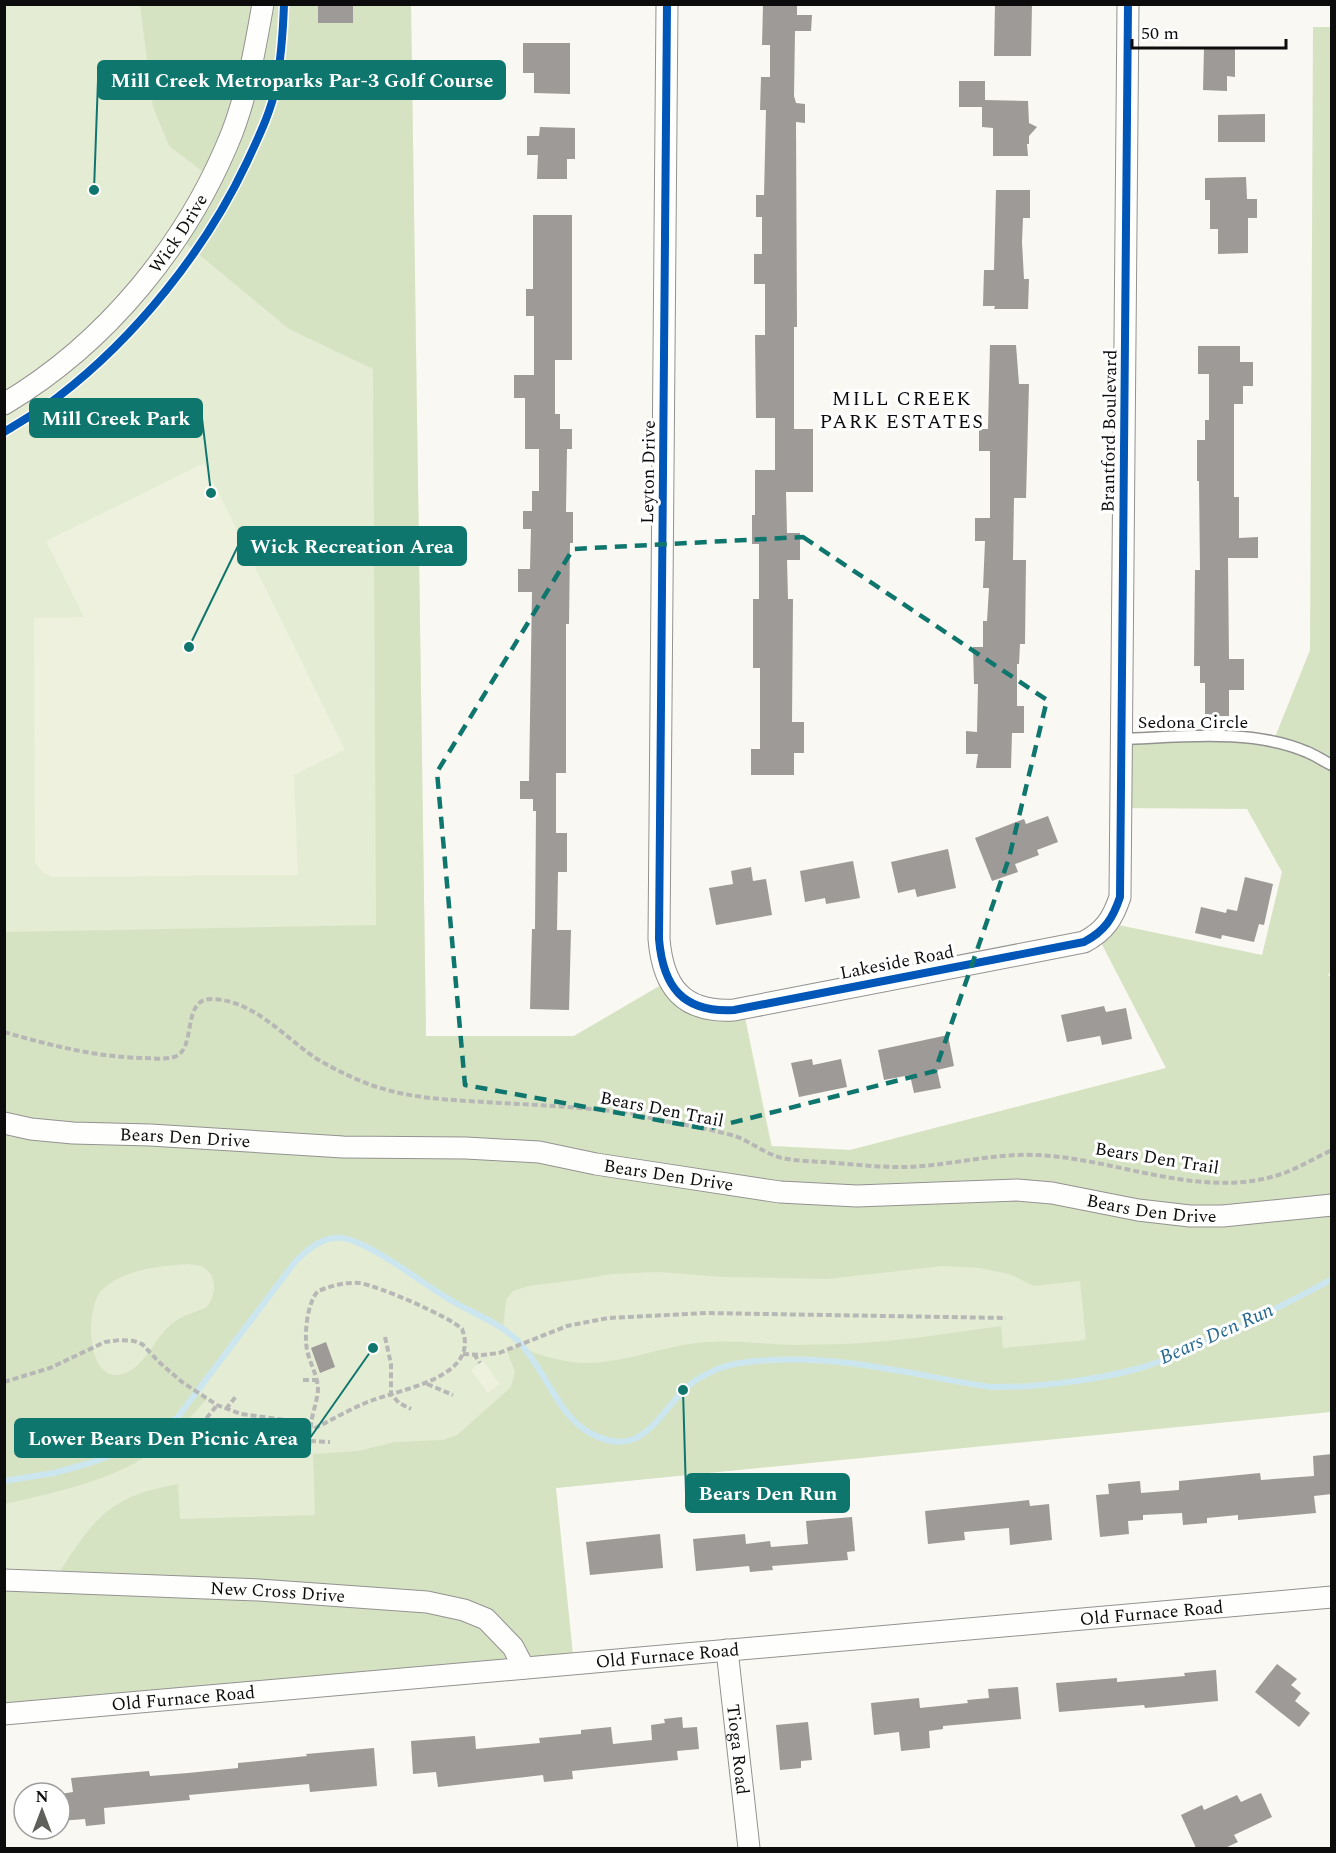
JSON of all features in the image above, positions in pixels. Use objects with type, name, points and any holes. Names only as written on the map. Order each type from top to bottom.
[{"type":"street","name":"Wick Drive","points":[[4,404],[47,375],[107,323],[147,279],[178,237],[206,187],[232,132],[250,73],[263,4]]},
{"type":"street","name":"Leyton Drive","points":[[659,939],[667,4]]},
{"type":"street","name":"Brantford Boulevard","points":[[1120,857],[1128,4]]},
{"type":"street","name":"Lakeside Road","points":[[659,939],[661,962],[668,981],[678,992],[689,1002],[702,1008],[716,1011],[734,1010],[1084,942],[1097,935],[1115,913],[1120,897],[1120,857]]},
{"type":"street","name":"Bears Den Drive","points":[[4,1123],[31,1130],[73,1133],[150,1135],[343,1147],[466,1148],[538,1152],[596,1164],[780,1192],[856,1196],[1017,1190],[1052,1193],[1138,1210],[1190,1216],[1223,1216],[1332,1205]]},
{"type":"street","name":"New Cross Drive","points":[[4,1580],[259,1590],[427,1602],[464,1610],[486,1619],[513,1647],[524,1668]]},
{"type":"street","name":"Old Furnace Road","points":[[4,1714],[1332,1597]]},
{"type":"street","name":"Tioga Road","points":[[728,1650],[749,1848]]},
{"type":"lane","name":"Sedona Circle","points":[[1122,739],[1230,737],[1258,739],[1306,751],[1332,765]]},
{"type":"path","points":[[217,1405],[190,1441],[185,1457],[309,1452],[310,1431],[317,1380],[307,1349],[310,1303],[318,1291],[347,1282],[362,1283],[386,1291],[457,1324],[464,1336],[463,1354],[448,1370],[426,1383],[350,1410],[310,1431],[287,1443],[276,1452]]},
{"type":"path","points":[[463,1354],[507,1351],[567,1326],[608,1318],[696,1314],[1006,1318]]},
{"type":"path","points":[[385,1337],[391,1364],[391,1394],[399,1403],[411,1409]]},
{"type":"path","points":[[4,1382],[50,1368],[105,1342],[120,1340],[142,1344],[182,1382],[217,1405],[257,1417],[293,1421],[303,1424],[310,1431]]},
{"type":"path","points":[[474,1354],[480,1363]]},
{"type":"path","points":[[303,1380],[317,1380]]},
{"type":"path","points":[[426,1383],[453,1395]]},
{"type":"path","points":[[226,1409],[237,1395]]},
{"type":"path","points":[[310,1441],[330,1442]]},
{"type":"highlighted area","points":[[803,537],[1047,700],[1009,858],[935,1071],[707,1129],[465,1085],[437,772],[573,549]]},
{"type":"green space","points":[[5,5],[411,5],[426,1036],[574,1036],[668,981],[678,992],[743,1008],[772,1146],[850,1150],[1166,1068],[1331,1410],[556,1488],[5,1714]]},
{"type":"green space","points":[[140,5],[411,5],[426,1036],[574,1036],[668,981],[678,992],[743,1008],[771,1146],[850,1150],[1166,1068],[1097,935],[1109,923],[1262,955],[1282,872],[1247,809],[1121,808],[1122,739],[1273,742],[1310,650],[1313,27],[1331,27],[1332,970],[1328,975],[1332,978],[1331,1412],[556,1488],[574,1664],[5,1714],[5,1580],[53,1582],[79,1543],[102,1515],[133,1496],[153,1489],[178,1484],[180,1519],[315,1515],[313,1454],[358,1451],[395,1442],[443,1440],[457,1435],[511,1387],[515,1372],[507,1351],[521,1345],[541,1355],[559,1360],[597,1363],[706,1342],[793,1345],[863,1343],[1001,1326],[1003,1348],[1086,1340],[1080,1281],[1034,1286],[1009,1274],[980,1268],[943,1266],[828,1279],[723,1277],[658,1272],[613,1274],[528,1286],[513,1291],[506,1300],[503,1329],[456,1304],[378,1253],[363,1245],[338,1238],[326,1240],[315,1246],[295,1262],[196,1392],[207,1399],[161,1446],[126,1468],[106,1476],[66,1489],[5,1504],[4,932],[376,925],[373,369],[289,329],[178,237],[211,178],[169,146],[153,107]],"holes":[[[190,1264],[203,1267],[213,1280],[214,1291],[207,1307],[174,1322],[138,1365],[131,1370],[123,1374],[110,1374],[101,1368],[95,1356],[91,1327],[96,1299],[102,1290],[120,1277],[131,1273]]]},
{"type":"green space","points":[[204,463],[345,750],[294,775],[298,875],[53,877],[43,873],[35,863],[34,618],[84,617],[46,541]]},
{"type":"green space","points":[[483,1361],[500,1384],[488,1393],[471,1370]]},
{"type":"building","points":[[763,4],[797,4],[797,15],[812,15],[811,31],[795,31],[794,96],[796,103],[805,104],[805,123],[796,122],[797,327],[794,327],[794,429],[813,429],[813,492],[786,492],[787,533],[800,533],[800,560],[787,560],[788,599],[793,599],[792,722],[804,722],[804,753],[794,753],[794,775],[751,775],[751,749],[760,749],[760,668],[753,668],[753,599],[759,599],[759,544],[752,544],[752,515],[755,515],[755,470],[775,470],[775,418],[756,418],[755,335],[765,335],[765,284],[754,284],[754,254],[762,254],[762,217],[756,217],[756,195],[764,195],[766,110],[760,110],[761,77],[770,77],[770,45],[762,45]]},
{"type":"building","points":[[995,4],[1032,4],[1031,56],[994,56]]},
{"type":"building","points":[[353,5],[353,23],[318,23],[318,6]]},
{"type":"building","points":[[523,43],[570,43],[570,94],[534,93],[534,73],[523,73]]},
{"type":"building","points":[[1204,48],[1235,48],[1235,77],[1227,76],[1227,91],[1203,90]]},
{"type":"building","points":[[959,81],[985,81],[985,100],[1028,101],[1029,123],[1037,127],[1029,136],[1028,156],[993,156],[993,128],[982,127],[982,107],[959,107]]},
{"type":"building","points":[[1265,114],[1265,142],[1218,142],[1218,115]]},
{"type":"building","points":[[540,127],[575,128],[575,159],[567,159],[567,179],[537,179],[538,155],[527,155],[527,136],[539,136]]},
{"type":"building","points":[[1246,177],[1247,199],[1257,199],[1257,218],[1248,218],[1248,253],[1218,254],[1218,229],[1210,229],[1210,200],[1205,200],[1205,178]]},
{"type":"building","points":[[996,190],[1030,190],[1030,218],[1023,218],[1022,242],[1024,279],[1029,279],[1028,309],[994,309],[995,306],[983,306],[984,270],[994,270]]},
{"type":"building","points":[[533,215],[572,215],[572,360],[555,360],[555,414],[560,414],[560,429],[572,429],[572,449],[567,449],[566,512],[573,512],[573,543],[570,543],[569,624],[566,624],[566,773],[556,773],[556,833],[567,833],[567,872],[558,872],[557,930],[571,930],[569,1010],[530,1009],[532,929],[535,929],[536,811],[533,811],[533,799],[520,799],[520,781],[529,781],[532,592],[518,592],[518,569],[530,569],[531,529],[523,529],[523,511],[532,511],[532,491],[539,491],[539,449],[525,449],[525,398],[514,398],[514,375],[534,375],[534,316],[526,316],[526,289],[533,289]]},
{"type":"building","points":[[990,345],[1016,345],[1019,384],[1029,384],[1026,498],[1014,498],[1013,560],[1026,560],[1025,644],[1020,644],[1019,664],[1017,664],[1017,706],[1024,706],[1024,733],[1012,733],[1011,768],[976,768],[978,754],[966,754],[966,731],[977,732],[978,684],[974,684],[973,647],[983,647],[983,621],[987,621],[989,588],[983,588],[985,541],[975,541],[975,518],[990,518],[990,451],[979,451],[979,429],[988,429]]},
{"type":"building","points":[[1198,346],[1240,346],[1240,362],[1253,362],[1253,386],[1243,386],[1243,404],[1234,404],[1234,497],[1239,497],[1239,538],[1258,537],[1258,558],[1228,558],[1229,659],[1244,659],[1244,690],[1229,690],[1229,716],[1205,716],[1205,683],[1200,683],[1200,666],[1194,666],[1195,570],[1200,570],[1197,440],[1205,440],[1205,420],[1209,420],[1209,374],[1198,374]]},
{"type":"building","points":[[1048,816],[1058,842],[1037,850],[1039,855],[1015,864],[1018,872],[992,881],[975,838],[1024,819],[1026,824]]},
{"type":"building","points":[[948,849],[956,888],[917,897],[915,889],[898,893],[891,862]]},
{"type":"building","points":[[853,861],[860,898],[826,904],[825,898],[805,902],[800,871]]},
{"type":"building","points":[[751,867],[753,881],[766,879],[772,915],[716,925],[709,888],[733,884],[731,871]]},
{"type":"building","points":[[1245,877],[1273,884],[1264,925],[1259,924],[1254,942],[1222,935],[1221,939],[1195,933],[1201,907],[1226,913],[1227,909],[1237,911]]},
{"type":"building","points":[[1104,1006],[1106,1012],[1126,1008],[1132,1039],[1102,1045],[1100,1036],[1067,1042],[1061,1015]]},
{"type":"building","points":[[948,1035],[954,1066],[937,1070],[941,1088],[914,1093],[910,1075],[884,1080],[878,1050]]},
{"type":"building","points":[[812,1059],[813,1065],[841,1059],[847,1087],[799,1097],[791,1063]]},
{"type":"building","points":[[326,1342],[335,1367],[320,1373],[311,1348]]},
{"type":"building","points":[[1332,1454],[1332,1494],[1314,1496],[1316,1513],[1238,1520],[1238,1515],[1207,1518],[1207,1523],[1183,1525],[1182,1513],[1143,1515],[1143,1520],[1128,1521],[1129,1534],[1100,1537],[1096,1495],[1109,1494],[1108,1484],[1140,1481],[1141,1493],[1179,1490],[1179,1481],[1260,1473],[1261,1480],[1314,1476],[1313,1456]]},
{"type":"building","points":[[1029,1500],[1030,1506],[1049,1504],[1052,1540],[1010,1545],[1009,1528],[964,1532],[965,1540],[928,1544],[925,1511]]},
{"type":"building","points":[[852,1517],[855,1551],[847,1552],[848,1560],[772,1566],[773,1570],[750,1572],[749,1566],[696,1571],[693,1539],[745,1534],[746,1544],[770,1541],[771,1547],[808,1544],[806,1521]]},
{"type":"building","points":[[660,1534],[663,1568],[590,1575],[586,1542]]},
{"type":"building","points":[[1277,1664],[1297,1679],[1291,1685],[1301,1693],[1295,1701],[1310,1713],[1299,1727],[1255,1692]]},
{"type":"building","points":[[1216,1670],[1218,1701],[1145,1708],[1144,1705],[1059,1712],[1056,1683],[1117,1678],[1117,1682],[1185,1676],[1184,1673]]},
{"type":"building","points":[[1018,1687],[1021,1719],[943,1726],[943,1729],[929,1731],[930,1748],[901,1751],[899,1732],[874,1735],[871,1703],[919,1698],[920,1708],[968,1703],[967,1700],[989,1698],[988,1689]]},
{"type":"building","points":[[682,1717],[683,1728],[697,1727],[699,1749],[677,1751],[678,1760],[572,1771],[573,1779],[544,1782],[543,1775],[438,1787],[436,1772],[413,1774],[411,1741],[475,1736],[476,1749],[540,1743],[539,1738],[581,1734],[581,1730],[611,1727],[613,1744],[652,1740],[651,1725],[665,1723],[664,1719]]},
{"type":"building","points":[[808,1722],[812,1760],[801,1761],[801,1768],[780,1770],[776,1725]]},
{"type":"building","points":[[374,1748],[377,1786],[310,1792],[309,1784],[189,1795],[190,1800],[104,1808],[105,1824],[86,1826],[85,1819],[72,1820],[71,1778],[149,1771],[150,1776],[238,1768],[238,1763],[307,1756],[306,1754]]},
{"type":"building","points":[[1261,1793],[1272,1817],[1234,1835],[1238,1842],[1225,1848],[1196,1848],[1181,1815],[1202,1805],[1204,1810],[1237,1795],[1241,1802]]},
{"type":"waterway","name":"Bears Den Run","points":[[4,1481],[54,1473],[90,1463],[120,1452],[149,1437],[177,1418],[295,1262],[316,1244],[328,1239],[342,1238],[367,1247],[452,1301],[503,1329],[527,1352],[560,1403],[579,1425],[590,1433],[607,1440],[621,1442],[643,1434],[695,1381],[715,1370],[733,1364],[774,1360],[828,1361],[990,1387],[1086,1380],[1124,1372],[1168,1358],[1258,1317],[1332,1279]]},
{"type":"cycle path","points":[[4,432],[58,397],[115,347],[166,290],[211,228],[247,162],[271,105],[279,66],[284,4]]},
{"type":"cycle path","points":[[667,4],[659,939],[665,971],[679,994],[689,1002],[716,1010],[734,1010],[1084,942],[1103,928],[1117,905],[1120,897],[1128,4]]},
{"type":"place","name":"Mill Creek Metroparks Par-3 Golf Course","points":[[94,190]]},
{"type":"place","name":"Mill Creek Park","points":[[211,493]]},
{"type":"place","name":"Wick Recreation Area","points":[[189,647]]},
{"type":"place","name":"Lower Bears Den Picnic Area","points":[[373,1348]]},
{"type":"place","name":"Bears Den Run","points":[[683,1390]]},
{"type":"district","name":"MILL CREEK PARK ESTATES","points":[[902,410]]}]
